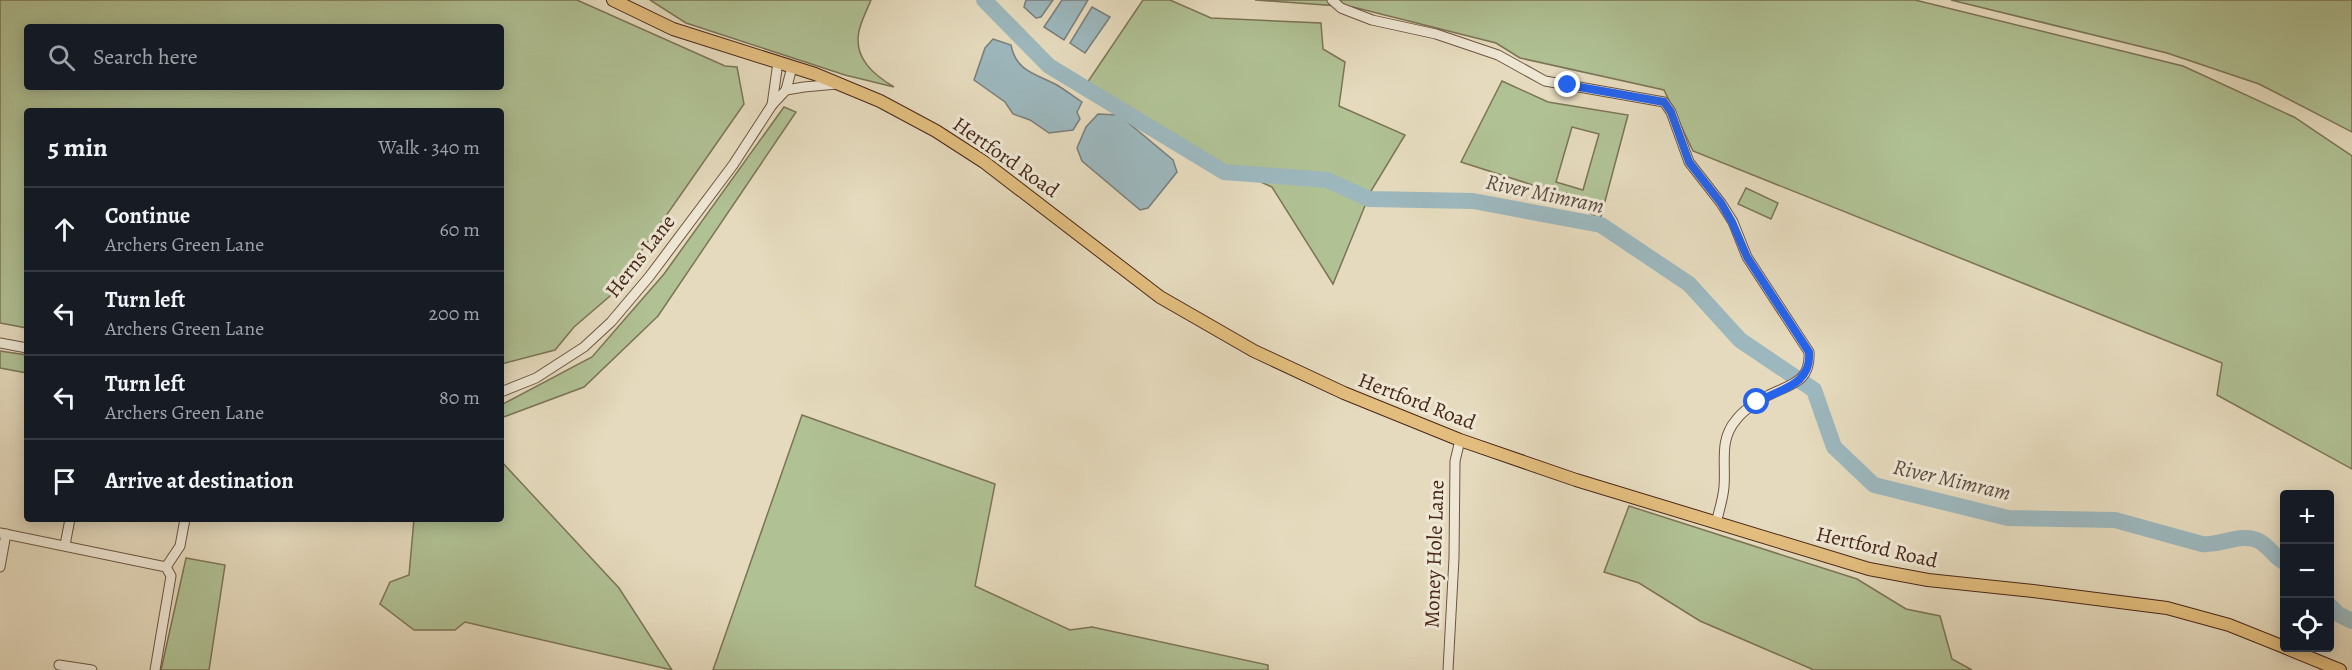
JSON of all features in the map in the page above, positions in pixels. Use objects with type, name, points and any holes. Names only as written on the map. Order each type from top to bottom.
[{"type":"main road","name":"Hertford Road","points":[[613,0],[673,28],[843,84],[908,116],[984,162],[1161,297],[1254,351],[1344,393],[1460,440],[1576,480],[1830,559],[1905,577],[2168,608],[2229,625],[2280,645]]},
{"type":"main road","name":"Hertford Road","points":[[2297,652],[2340,670]]},
{"type":"street","points":[[1332,0],[1341,8],[1372,20],[1436,34],[1498,55],[1545,81],[1664,102],[1671,112],[1689,162],[1721,203],[1747,257],[1809,352],[1808,370],[1797,383],[1757,402],[1736,420],[1730,430],[1724,443],[1724,489],[1716,523]]},
{"type":"street","name":"Herns Lane","points":[[772,105],[778,62]]},
{"type":"street","name":"Herns Lane","points":[[504,391],[536,378],[584,347],[611,322],[649,277],[733,165],[772,105],[786,90],[792,67]]},
{"type":"street","points":[[786,90],[843,84]]},
{"type":"street","points":[[0,343],[24,347]]},
{"type":"street","name":"Money Hole Lane","points":[[1448,670],[1454,558],[1455,461],[1460,440]]},
{"type":"street","points":[[65,545],[69,522]]},
{"type":"street","points":[[166,567],[180,546],[184,522]]},
{"type":"street","points":[[0,567],[3,533],[166,567],[171,576],[155,670]]},
{"type":"street","points":[[59,665],[92,670]]},
{"type":"green space","points":[[0,0],[577,0],[725,66],[737,67],[744,104],[610,296],[574,327],[555,350],[504,363],[504,108],[24,108],[24,327],[0,323]]},
{"type":"green space","points":[[650,0],[871,0],[859,31],[859,49],[867,65],[894,87],[845,75],[686,23]]},
{"type":"green space","points":[[1143,0],[1170,0],[1211,18],[1321,23],[1323,49],[1345,62],[1339,106],[1405,135],[1371,191],[1333,284],[1272,187],[1205,157],[1087,83]]},
{"type":"green space","points":[[1255,0],[1915,0],[2183,66],[2294,117],[2352,156],[2352,469],[2217,395],[2222,363],[1693,151],[1664,90],[1520,58],[1496,43],[1353,7]]},
{"type":"green space","points":[[1951,0],[2352,0],[2352,132],[2259,84],[2167,53]]},
{"type":"green space","points":[[1502,81],[1548,102],[1628,115],[1600,220],[1567,196],[1461,162]],"holes":[[[1572,127],[1599,134],[1583,190],[1556,182]]]},
{"type":"green space","points":[[784,107],[796,112],[658,316],[584,387],[504,417],[504,403],[592,357],[664,274]]},
{"type":"green space","points":[[1746,188],[1778,203],[1771,219],[1738,204]]},
{"type":"green space","points":[[0,351],[24,355],[24,372],[0,368]]},
{"type":"green space","points":[[802,415],[995,484],[975,586],[1070,630],[1092,627],[1268,665],[1268,670],[713,670]]},
{"type":"green space","points":[[504,464],[619,588],[672,670],[465,622],[455,630],[414,630],[380,604],[390,582],[409,575],[414,522],[504,522]]},
{"type":"green space","points":[[1629,506],[1857,579],[1906,609],[1940,616],[1952,659],[1972,670],[1814,670],[1700,621],[1639,583],[1604,572]]},
{"type":"green space","points":[[186,558],[225,565],[209,670],[161,670]]},
{"type":"water","points":[[1026,0],[1053,0],[1041,17],[1036,18],[1024,7]]},
{"type":"water","points":[[1062,0],[1088,0],[1064,40],[1044,27]]},
{"type":"water","points":[[1092,7],[1110,17],[1085,53],[1070,43]]},
{"type":"water","points":[[993,39],[1011,45],[1022,67],[1057,85],[1082,102],[1077,112],[1080,119],[1073,130],[1049,133],[1030,120],[1013,114],[1005,102],[974,80],[985,48]]},
{"type":"water","points":[[1098,114],[1119,115],[1173,160],[1177,172],[1148,208],[1140,210],[1082,161],[1077,148],[1086,127]]},
{"type":"waterway","name":"River Mimram","points":[[984,0],[1049,66],[1224,172],[1327,180],[1369,199],[1473,201],[1601,225],[1689,284],[1740,340],[1814,390],[1834,447],[1874,485],[2008,518],[2115,520],[2202,544],[2252,539],[2263,543],[2280,559]]},
{"type":"waterway","name":"River Mimram","points":[[2334,610],[2352,621]]},
{"type":"route","points":[[1568,85],[1664,102],[1671,112],[1683,151],[1689,162],[1721,203],[1747,257],[1809,352],[1808,370],[1797,383],[1757,402]]}]
